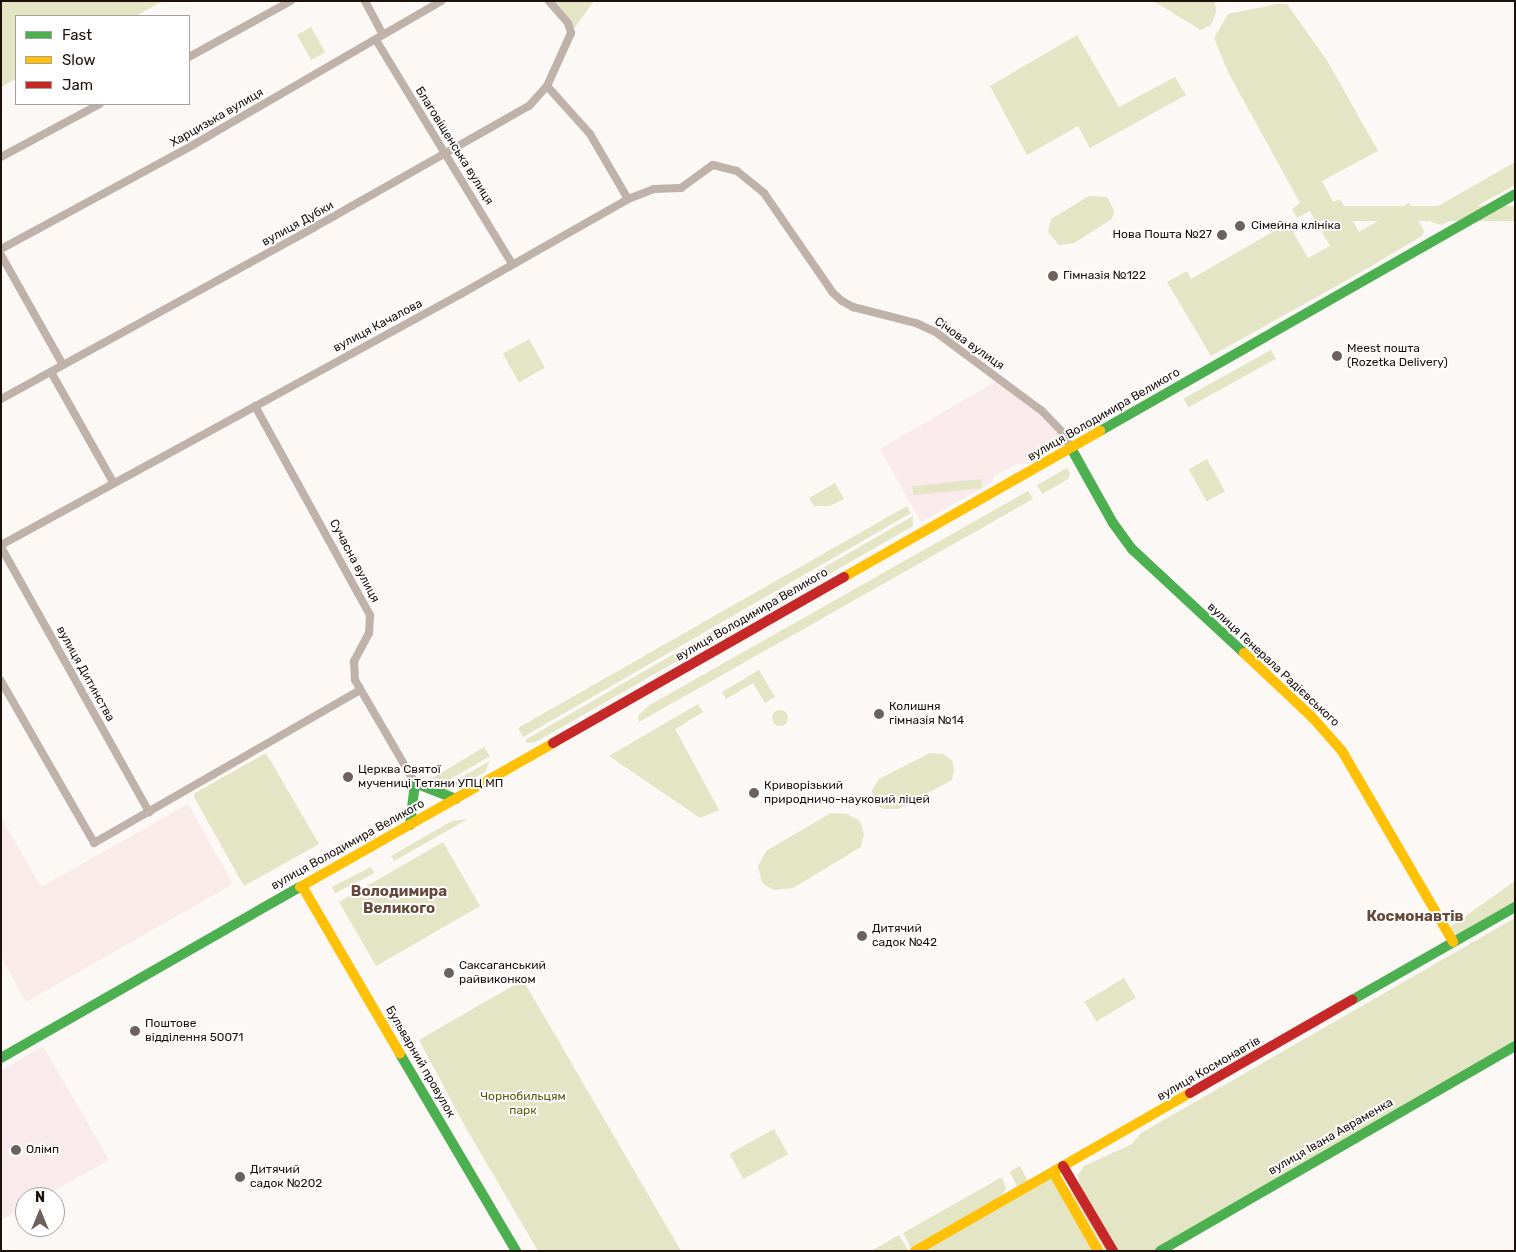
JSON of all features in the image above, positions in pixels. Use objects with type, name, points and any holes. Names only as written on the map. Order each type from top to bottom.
[{"type":"street","points":[[190,56],[292,1]]},
{"type":"street","points":[[365,1],[383,35]]},
{"type":"street","name":"Харцизька вулиця","points":[[1,249],[376,40],[441,1]]},
{"type":"street","name":"вулиця Дубки","points":[[1,399],[444,155],[529,106],[547,86],[571,33],[568,24],[549,1]]},
{"type":"street","name":"Благовіщенська вулиця","points":[[376,40],[444,155],[449,156],[512,264]]},
{"type":"street","points":[[547,86],[590,134],[628,199]]},
{"type":"street","points":[[1,157],[98,105]]},
{"type":"street","name":"вулиця Качалова","points":[[1,546],[113,482],[255,406],[628,199],[654,189],[680,188],[714,166],[737,170],[764,193]]},
{"type":"street","name":"Січова вулиця","points":[[764,193],[833,293],[842,301],[853,307],[916,323],[937,333],[1042,411],[1063,433],[1071,448]]},
{"type":"street","name":"вулиця Володимира Великого","points":[[1,1058],[1515,194]]},
{"type":"street","points":[[1,255],[63,365]]},
{"type":"street","points":[[51,372],[113,482]]},
{"type":"street","name":"Сучасна вулиця","points":[[255,406],[370,615],[369,633],[354,661],[353,671],[360,690],[415,783]]},
{"type":"street","name":"вулиця Генерала Радієвського","points":[[1071,448],[1113,523],[1132,549],[1312,717],[1342,751],[1453,942]]},
{"type":"street","name":"вулиця Дитинства","points":[[1,546],[148,812]]},
{"type":"street","points":[[1,682],[94,843],[360,690]]},
{"type":"street","points":[[410,825],[415,783],[456,799]]},
{"type":"street","name":"Бульварний провулок","points":[[302,886],[516,1251]]},
{"type":"street","name":"вулиця Космонавтів","points":[[915,1251],[1515,907]]},
{"type":"street","name":"вулиця Івана Авраменка","points":[[1160,1251],[1515,1046]]},
{"type":"street","points":[[1063,1166],[1112,1251]]},
{"type":"street","points":[[1053,1172],[1098,1251]]},
{"type":"shaded area","points":[[1000,379],[1042,411],[1068,442],[1027,464],[1017,464],[994,476],[992,483],[921,522],[880,449]]},
{"type":"shaded area","points":[[188,804],[233,884],[26,1002],[1,956],[1,817],[41,887]]},
{"type":"shaded area","points":[[43,1046],[109,1160],[61,1187],[15,1187],[15,1212],[1,1220],[1,1071]]},
{"type":"green space","points":[[1,1],[163,1],[138,15],[15,15],[15,80],[1,87]]},
{"type":"green space","points":[[549,1],[594,1],[571,33]]},
{"type":"green space","points":[[1153,1],[1215,1],[1216,12],[1211,25],[1201,30]]},
{"type":"green space","points":[[1277,4],[1287,4],[1328,62],[1378,151],[1322,181],[1333,202],[1340,199],[1359,232],[1409,203],[1424,231],[1422,236],[1349,279],[1211,356],[1167,282],[1187,271],[1191,279],[1288,223],[1308,258],[1330,246],[1310,211],[1297,218],[1292,209],[1300,203],[1228,72],[1214,38],[1228,14]]},
{"type":"green space","points":[[311,27],[325,52],[311,60],[297,35]]},
{"type":"green space","points":[[1077,35],[1119,107],[1175,77],[1186,95],[1090,148],[1078,126],[1027,155],[990,86]]},
{"type":"green space","points":[[1515,162],[1515,185],[1442,225],[1431,222],[1426,213]]},
{"type":"green space","points":[[1089,196],[1107,197],[1114,210],[1112,219],[1074,243],[1059,245],[1048,232],[1051,219]]},
{"type":"green space","points":[[1340,206],[1515,206],[1515,221],[1340,221]]},
{"type":"green space","points":[[529,339],[545,368],[519,382],[503,354]]},
{"type":"green space","points":[[1271,350],[1276,359],[1188,407],[1184,398]]},
{"type":"green space","points":[[1207,459],[1225,491],[1207,502],[1189,469]]},
{"type":"green space","points":[[1067,468],[1070,473],[1068,479],[1042,494],[1037,485]]},
{"type":"green space","points":[[981,479],[982,488],[913,495],[912,486]]},
{"type":"green space","points":[[835,483],[844,499],[830,506],[814,506],[809,498]]},
{"type":"green space","points":[[1028,491],[1033,499],[639,722],[638,716],[648,706]]},
{"type":"green space","points":[[907,506],[911,513],[523,737],[518,728]]},
{"type":"green space","points":[[913,516],[913,526],[536,742],[527,743],[525,740]]},
{"type":"green space","points":[[759,670],[775,697],[765,703],[753,683],[726,699],[722,692]]},
{"type":"green space","points":[[698,704],[703,712],[675,729],[719,810],[700,818],[609,756]]},
{"type":"green space","points":[[780,710],[786,712],[788,718],[786,724],[780,726],[774,724],[772,718],[774,712]]},
{"type":"green space","points":[[484,747],[490,756],[435,788],[429,784],[431,779]]},
{"type":"green space","points":[[266,753],[319,844],[244,886],[194,797],[195,793]]},
{"type":"green space","points":[[930,753],[943,754],[952,760],[954,770],[952,780],[898,809],[884,809],[874,803],[872,790],[879,779]]},
{"type":"green space","points":[[490,761],[485,772],[451,790],[439,790]]},
{"type":"green space","points":[[831,813],[847,814],[860,821],[864,834],[861,847],[793,888],[774,890],[762,883],[758,866],[766,851]]},
{"type":"green space","points":[[468,819],[394,861],[391,856],[452,821]]},
{"type":"green space","points":[[443,842],[480,906],[376,966],[339,902]]},
{"type":"green space","points":[[371,867],[374,873],[335,893],[332,887]]},
{"type":"green space","points":[[1515,881],[1515,905],[1458,936],[1454,933],[1450,927]]},
{"type":"green space","points":[[1515,918],[1515,1044],[1152,1251],[1117,1251],[1080,1188],[1078,1175],[1084,1166],[1132,1144],[1141,1133]]},
{"type":"green space","points":[[1124,978],[1136,998],[1096,1021],[1085,1002]]},
{"type":"green space","name":"Чорнобильцям парк","points":[[523,980],[681,1251],[538,1251],[466,1128],[419,1040]]},
{"type":"green space","points":[[774,1129],[788,1154],[743,1179],[729,1154]]},
{"type":"green space","points":[[1020,1166],[1028,1181],[1017,1187],[1009,1172]]},
{"type":"green space","points":[[1053,1172],[1098,1251],[915,1251]]},
{"type":"green space","points":[[1002,1177],[1006,1188],[1000,1198],[911,1248],[903,1233]]},
{"type":"green space","points":[[1072,1188],[1109,1251],[1103,1251],[1069,1192]]},
{"type":"green space","points":[[899,1235],[908,1250],[871,1251]]},
{"type":"traffic: fast","points":[[1100,431],[1515,194]]},
{"type":"traffic: fast","points":[[1071,448],[1113,523],[1132,549],[1244,653]]},
{"type":"traffic: fast","points":[[410,825],[415,783],[456,799]]},
{"type":"traffic: fast","points":[[1,1058],[300,887]]},
{"type":"traffic: fast","points":[[1352,1000],[1515,907]]},
{"type":"traffic: fast","points":[[1160,1251],[1515,1046]]},
{"type":"traffic: fast","points":[[400,1054],[516,1251]]},
{"type":"traffic: slow","points":[[844,577],[1100,431]]},
{"type":"traffic: slow","points":[[1244,653],[1312,717],[1342,751],[1453,942]]},
{"type":"traffic: slow","points":[[300,887],[553,743]]},
{"type":"traffic: slow","points":[[302,886],[400,1054]]},
{"type":"traffic: slow","points":[[915,1251],[1190,1093]]},
{"type":"traffic: slow","points":[[1053,1172],[1098,1251]]},
{"type":"traffic: jam","points":[[553,743],[844,577]]},
{"type":"traffic: jam","points":[[1190,1093],[1352,1000]]},
{"type":"traffic: jam","points":[[1063,1166],[1113,1251]]},
{"type":"place","name":"Сімейна клініка","points":[[1240,226]]},
{"type":"place","name":"Нова Пошта №27","points":[[1222,235]]},
{"type":"place","name":"Гімназія №122","points":[[1053,276]]},
{"type":"place","name":"Meest пошта (Rozetka Delivery)","points":[[1337,356]]},
{"type":"place","name":"Колишня гімназія №14","points":[[879,714]]},
{"type":"place","name":"Церква Святої мучениці Тетяни УПЦ МП","points":[[348,777]]},
{"type":"place","name":"Криворізький природничо-науковий ліцей","points":[[754,793]]},
{"type":"place","name":"Дитячий садок №42","points":[[862,936]]},
{"type":"place","name":"Саксаганський райвиконком","points":[[449,973]]},
{"type":"place","name":"Поштове відділення 50071","points":[[135,1031]]},
{"type":"place","name":"Олімп","points":[[16,1150]]},
{"type":"place","name":"Дитячий садок №202","points":[[240,1177]]},
{"type":"district","name":"Володимира Великого","points":[[399,900]]},
{"type":"district","name":"Космонавтів","points":[[1415,917]]}]
